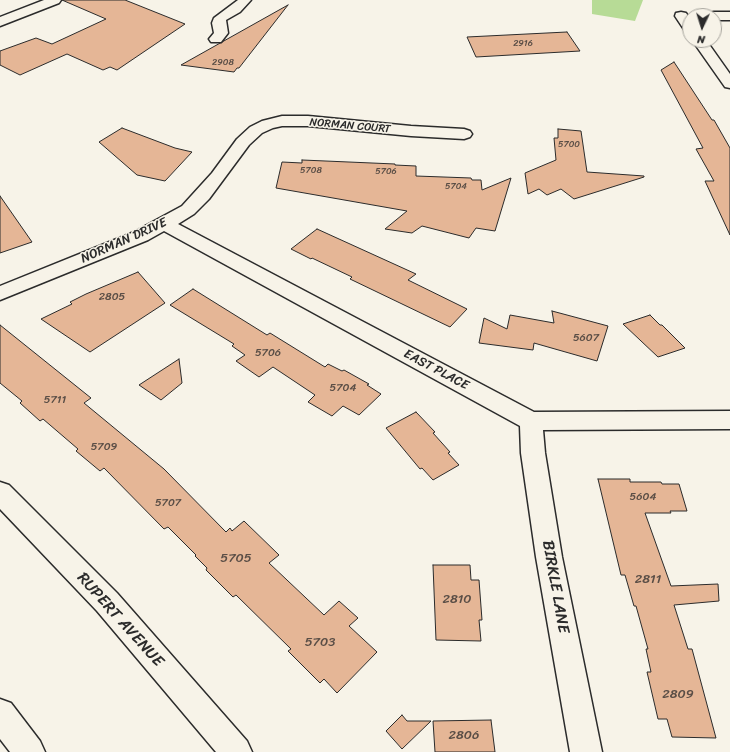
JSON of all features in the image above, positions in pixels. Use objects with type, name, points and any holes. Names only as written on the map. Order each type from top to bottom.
[{"type":"main road","points":[[0,22],[55,0]]},
{"type":"main road","points":[[216,39],[221,33],[219,23],[220,18],[235,9],[245,0]]},
{"type":"main road","points":[[705,48],[730,84]]},
{"type":"main road","name":"NORMAN COURT","points":[[243,142],[261,126],[282,121],[322,122],[411,131],[464,134]]},
{"type":"main road","name":"NORMAN DRIVE","points":[[0,293],[142,236],[175,218],[195,203],[218,177],[243,142]]},
{"type":"main road","name":"EAST PLACE","points":[[165,224],[531,421],[730,420]]},
{"type":"main road","name":"BIRKLE LANE","points":[[531,421],[533,453],[549,557],[586,752]]},
{"type":"main road","name":"RUPERT AVENUE","points":[[0,492],[107,602],[236,752]]},
{"type":"main road","points":[[0,714],[29,752]]},
{"type":"green space","points":[[592,0],[643,0],[635,21],[592,14]]},
{"type":"building","points":[[62,0],[125,0],[185,24],[117,70],[110,67],[103,70],[67,54],[20,75],[0,65],[0,51],[36,38],[52,44],[106,19]]},
{"type":"building","points":[[288,5],[239,68],[237,68],[234,72],[181,65]]},
{"type":"building","points":[[567,32],[580,51],[476,57],[467,37]]},
{"type":"building","points":[[674,62],[712,120],[714,120],[730,148],[730,235],[705,181],[714,181],[696,149],[703,148],[661,70]]},
{"type":"building","points":[[122,128],[175,148],[192,152],[165,181],[137,175],[99,142]]},
{"type":"building","points":[[558,129],[581,131],[587,172],[644,177],[574,199],[561,189],[547,195],[539,189],[528,194],[525,173],[556,160],[554,138],[558,138]]},
{"type":"building","points":[[302,160],[416,166],[416,176],[471,178],[472,180],[481,180],[482,190],[511,178],[495,231],[476,228],[469,238],[422,226],[412,233],[385,229],[407,211],[276,188],[282,162],[302,163]]},
{"type":"building","points":[[0,196],[32,242],[0,253]]},
{"type":"building","points":[[317,229],[416,274],[408,280],[467,309],[450,327],[350,279],[352,277],[291,249]]},
{"type":"building","points":[[138,272],[165,303],[90,352],[41,319],[72,304],[70,302],[86,294]]},
{"type":"building","points":[[193,289],[267,335],[270,333],[325,367],[328,364],[342,371],[344,370],[369,384],[367,385],[381,394],[359,415],[343,406],[332,416],[308,402],[315,395],[273,367],[259,377],[236,361],[245,355],[232,346],[234,344],[170,305]]},
{"type":"building","points":[[552,311],[608,326],[597,361],[534,343],[533,350],[479,343],[484,318],[507,329],[510,315],[554,323]]},
{"type":"building","points":[[650,315],[685,348],[658,357],[623,324]]},
{"type":"building","points":[[0,325],[91,398],[84,403],[164,469],[226,532],[230,528],[232,531],[244,521],[279,555],[269,563],[324,615],[339,601],[358,618],[349,626],[377,652],[337,693],[324,679],[320,683],[288,651],[291,649],[236,595],[233,597],[206,570],[207,568],[195,556],[196,555],[168,527],[164,529],[104,468],[100,471],[76,451],[78,449],[43,419],[40,421],[20,403],[22,401],[0,383]]},
{"type":"building","points":[[179,359],[182,383],[161,400],[139,385]]},
{"type":"building","points":[[416,412],[435,432],[433,433],[450,452],[448,453],[459,465],[433,480],[422,468],[420,469],[386,428]]},
{"type":"building","points":[[598,479],[630,479],[630,482],[661,482],[662,484],[679,484],[687,511],[670,511],[671,513],[645,513],[671,586],[718,584],[719,601],[674,605],[688,649],[692,649],[716,738],[672,737],[667,719],[658,719],[647,672],[651,672],[646,649],[648,649],[636,606],[634,606],[625,575],[621,575]]},
{"type":"building","points":[[433,565],[470,565],[471,580],[479,580],[482,620],[479,620],[481,641],[436,640]]},
{"type":"building","points":[[402,715],[407,721],[431,721],[402,749],[386,731]]},
{"type":"building","points":[[491,720],[495,752],[435,752],[433,721]]}]
